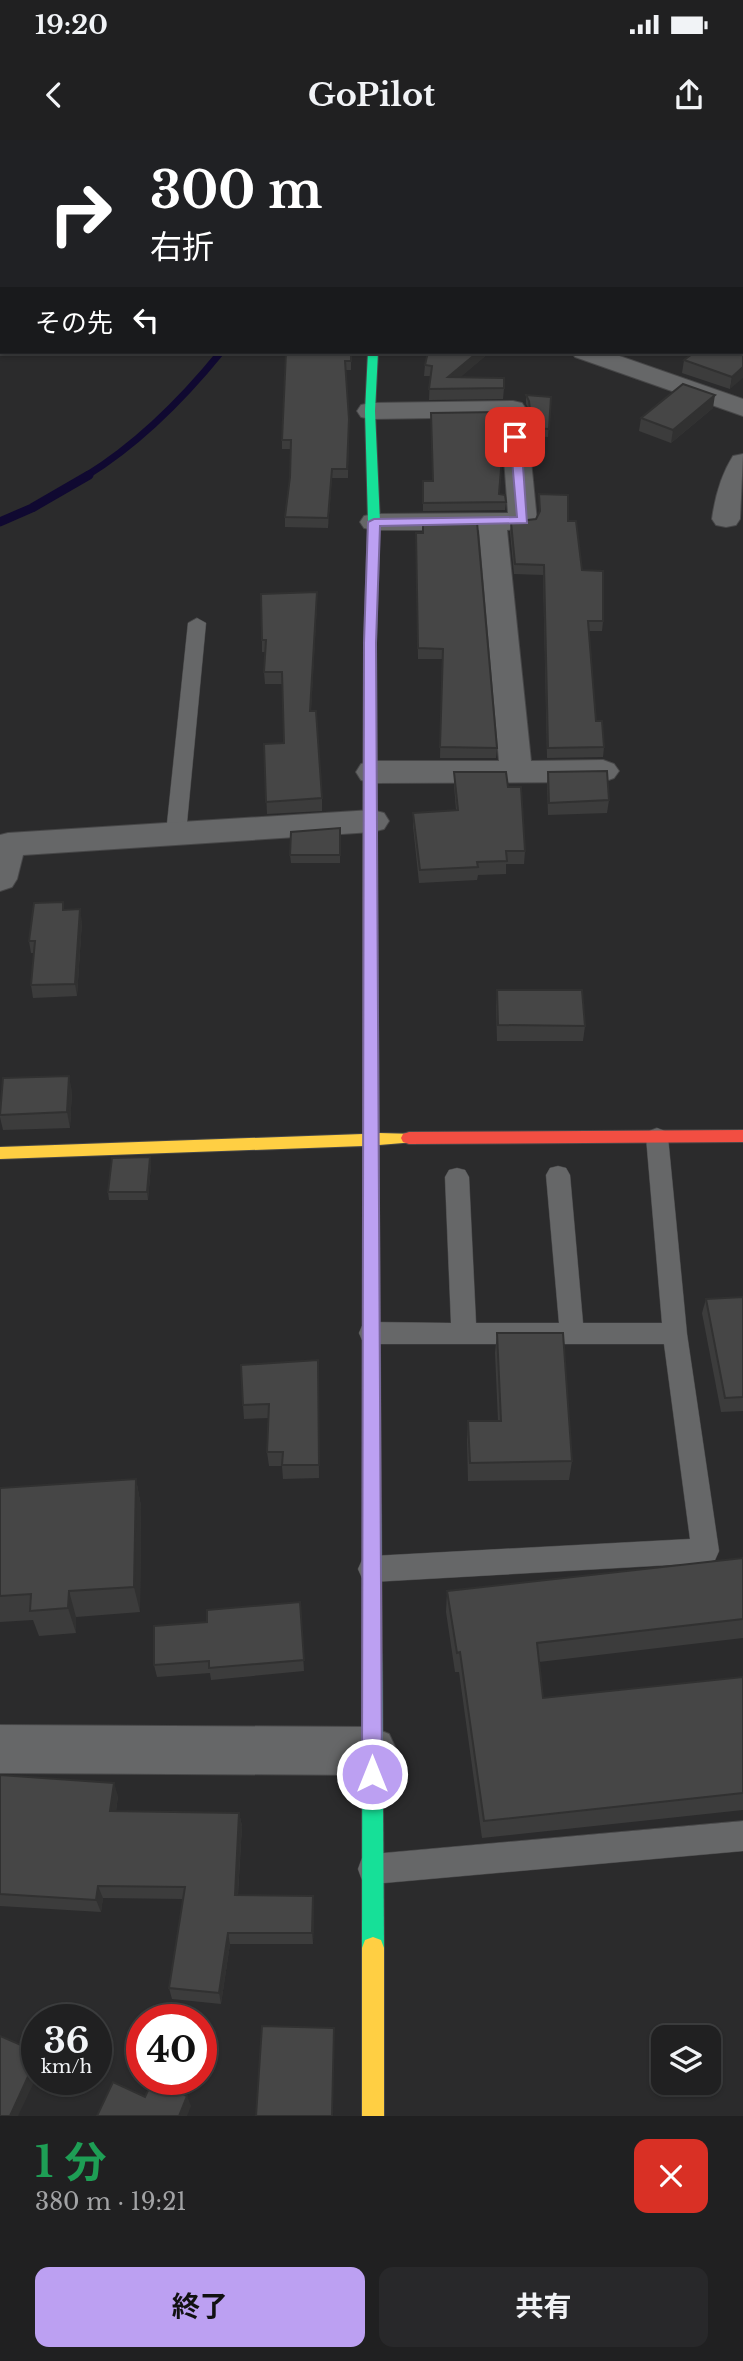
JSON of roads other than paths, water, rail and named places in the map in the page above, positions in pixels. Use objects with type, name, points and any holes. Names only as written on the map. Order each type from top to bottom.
[{"type":"street","points":[[373,354],[370,411],[374,522],[370,643],[373,2116]]},
{"type":"street","points":[[590,354],[743,408]]},
{"type":"street","points":[[370,411],[513,409],[523,521],[374,522]]},
{"type":"street","points":[[733,504],[743,462]]},
{"type":"street","points":[[492,521],[516,772]]},
{"type":"street","points":[[372,772],[603,771]]},
{"type":"street","points":[[0,878],[8,844],[372,821]]},
{"type":"street","points":[[0,1153],[371,1138],[743,1136]]},
{"type":"street","points":[[0,1748],[372,1751]]},
{"type":"lane","points":[[176,833],[197,623]]},
{"type":"lane","points":[[372,1569],[705,1551],[675,1334],[657,1137]]},
{"type":"lane","points":[[558,1175],[572,1334]]},
{"type":"lane","points":[[457,1177],[464,1333]]},
{"type":"lane","points":[[371,1333],[675,1334]]},
{"type":"lane","points":[[373,1869],[743,1836]]},
{"type":"waterway","points":[[86,476],[124,450],[158,420],[219,354]]},
{"type":"waterway","points":[[0,522],[32,508],[89,475]]}]
